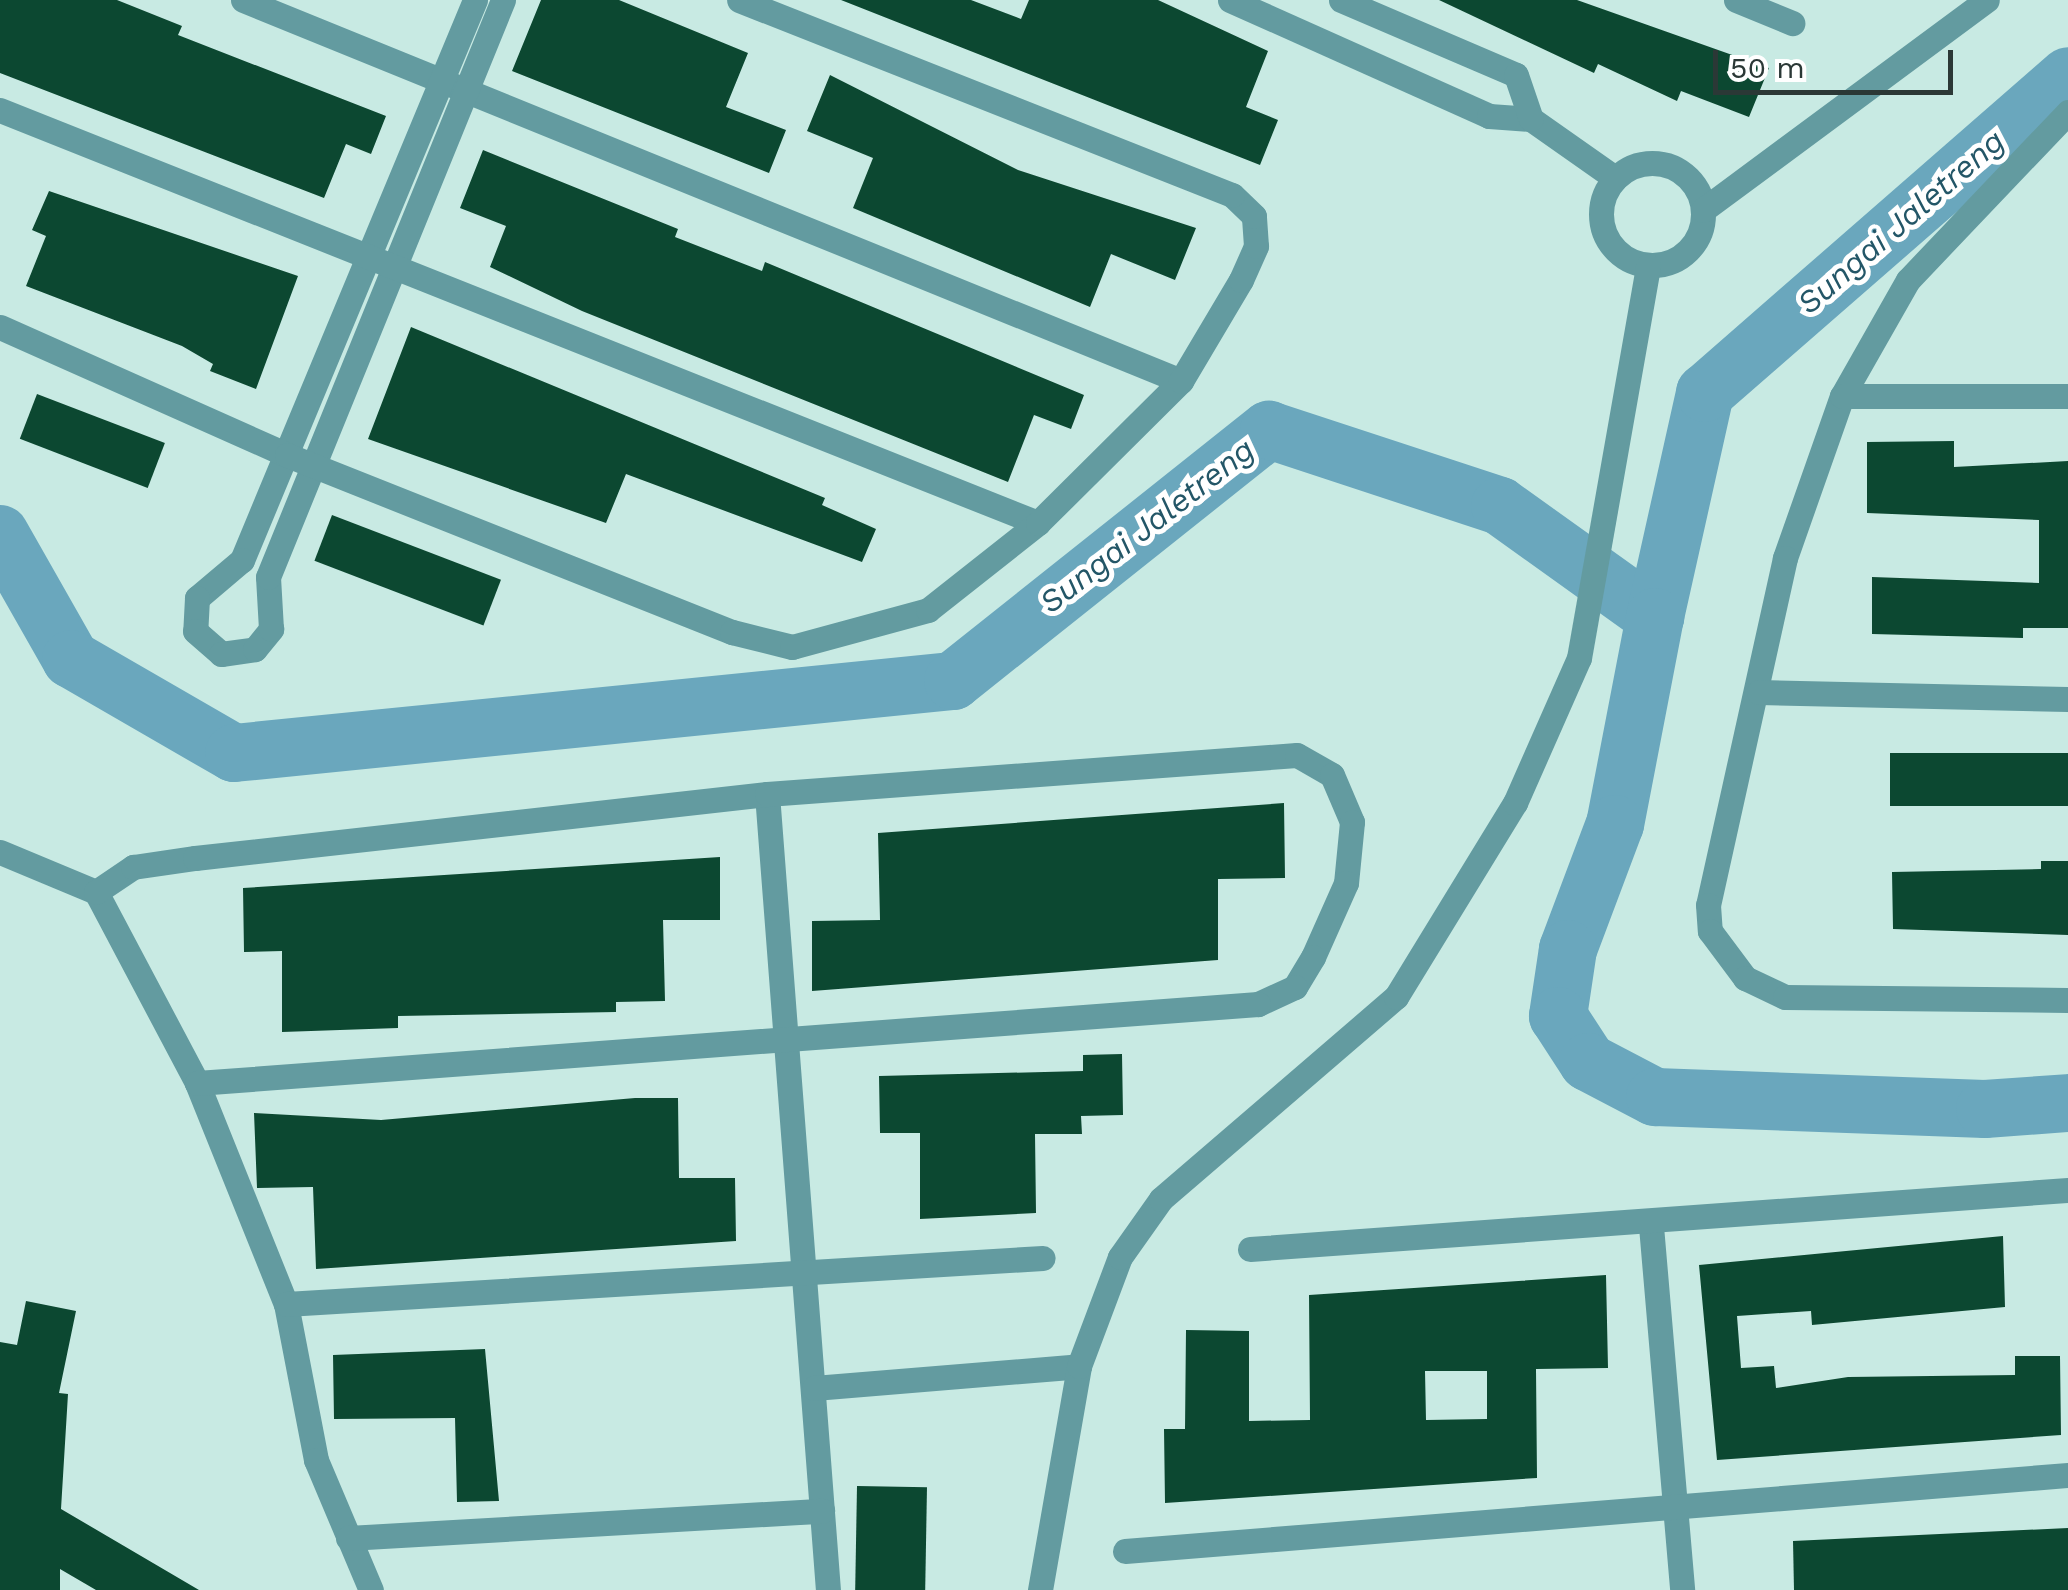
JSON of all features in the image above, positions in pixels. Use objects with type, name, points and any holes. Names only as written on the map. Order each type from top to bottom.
[{"type":"street","points":[[243,0],[453,89],[1181,381]]},
{"type":"street","points":[[475,0],[453,89],[391,273],[268,577],[271,628],[255,649],[222,654],[202,641],[193,608],[202,589],[242,560],[366,263],[453,89],[503,0]]},
{"type":"street","points":[[0,327],[315,467],[732,632],[792,647],[928,610],[1038,522],[1181,381],[1256,246],[1246,203],[739,0]]},
{"type":"street","points":[[1230,0],[1489,116],[1530,119],[1615,178]]},
{"type":"street","points":[[1341,0],[1516,76],[1530,119]]},
{"type":"street","points":[[1736,0],[1792,23]]},
{"type":"street","points":[[1648,266],[1689,250],[1704,210],[1988,0]]},
{"type":"street","points":[[0,110],[391,273],[1038,522]]},
{"type":"street","points":[[2068,112],[1908,280],[1842,396],[1785,558],[1759,692],[1708,906],[1710,932],[1746,978],[1822,1004],[2068,1000]]},
{"type":"street","points":[[1648,266],[1604,234],[1604,195],[1615,178],[1652,163],[1672,167],[1704,210]]},
{"type":"street","points":[[1040,1590],[1079,1366],[1120,1256],[1161,1199],[1396,997],[1496,837],[1579,658],[1610,506],[1648,266]]},
{"type":"street","points":[[1842,396],[2068,396]]},
{"type":"street","points":[[1759,692],[2068,698]]},
{"type":"street","points":[[96,892],[133,867],[768,794],[1297,755],[1332,775],[1352,822],[1332,918],[1295,986],[1277,998],[197,1082]]},
{"type":"street","points":[[768,794],[828,1590]]},
{"type":"street","points":[[0,852],[96,892],[197,1082],[286,1304],[316,1460],[371,1590]]},
{"type":"street","points":[[1250,1249],[1652,1226],[2068,1190]]},
{"type":"street","points":[[1652,1226],[1682,1590]]},
{"type":"street","points":[[286,1304],[1043,1258]]},
{"type":"street","points":[[814,1388],[1079,1366]]},
{"type":"street","points":[[1124,1552],[2068,1475]]},
{"type":"street","points":[[348,1538],[822,1511]]},
{"type":"building","points":[[0,0],[117,0],[182,26],[178,35],[386,116],[371,154],[346,144],[324,198],[0,73]]},
{"type":"building","points":[[541,0],[619,0],[748,53],[726,107],[786,130],[769,173],[512,71]]},
{"type":"building","points":[[841,0],[971,0],[1021,19],[1029,0],[1158,0],[1268,51],[1246,107],[1278,120],[1260,165]]},
{"type":"building","points":[[1439,0],[1577,0],[1769,68],[1749,117],[1681,91],[1677,101],[1598,64],[1594,73]]},
{"type":"building","points":[[830,75],[1018,170],[1196,228],[1175,280],[1111,254],[1090,307],[853,208],[873,158],[807,131]]},
{"type":"building","points":[[483,150],[678,229],[675,237],[762,271],[765,262],[1084,395],[1071,429],[1034,415],[1008,482],[582,311],[490,267],[506,226],[460,208]]},
{"type":"building","points":[[49,191],[298,276],[256,389],[210,371],[213,364],[182,346],[26,286],[46,236],[32,230]]},
{"type":"building","points":[[411,327],[825,498],[822,505],[876,529],[862,562],[626,474],[606,523],[368,439]]},
{"type":"building","points":[[37,394],[165,443],[148,488],[20,439]]},
{"type":"building","points":[[1954,441],[1954,467],[2068,461],[2068,628],[2023,628],[2023,638],[1872,634],[1872,577],[2039,583],[2039,520],[1867,513],[1867,442]]},
{"type":"building","points":[[332,515],[501,580],[483,626],[314,561]]},
{"type":"building","points":[[1890,753],[2068,753],[2068,806],[1890,806]]},
{"type":"building","points":[[1284,803],[1285,878],[1218,879],[1218,960],[812,991],[812,921],[880,920],[878,833]]},
{"type":"building","points":[[720,857],[720,920],[663,920],[665,1001],[616,1002],[616,1012],[398,1016],[398,1028],[282,1032],[282,951],[244,952],[243,888]]},
{"type":"building","points":[[2041,861],[2068,861],[2068,935],[1893,929],[1892,872],[2041,869]]},
{"type":"building","points":[[1122,1054],[1123,1115],[1081,1116],[1082,1134],[1035,1134],[1036,1213],[920,1219],[920,1133],[880,1133],[879,1076],[1083,1071],[1083,1055]]},
{"type":"building","points":[[635,1098],[678,1098],[679,1178],[735,1178],[736,1241],[316,1269],[313,1187],[257,1188],[254,1113],[381,1120]]},
{"type":"building","points":[[2003,1236],[2005,1307],[1812,1325],[1811,1311],[1737,1316],[1741,1368],[1774,1366],[1776,1388],[1848,1377],[2015,1375],[2015,1356],[2060,1356],[2061,1435],[1717,1460],[1699,1265]]},
{"type":"building","points":[[1606,1275],[1608,1368],[1536,1369],[1537,1478],[1165,1503],[1164,1429],[1185,1429],[1186,1330],[1249,1331],[1249,1421],[1310,1420],[1309,1295]],"holes":[[[1425,1371],[1487,1371],[1487,1419],[1426,1420]]]},
{"type":"building","points":[[26,1301],[76,1311],[59,1393],[68,1394],[61,1509],[199,1590],[96,1590],[60,1569],[60,1590],[0,1590],[0,1342],[17,1345]]},
{"type":"building","points":[[485,1349],[499,1501],[457,1502],[455,1418],[334,1419],[333,1355]]},
{"type":"building","points":[[857,1486],[927,1487],[925,1590],[855,1590]]},
{"type":"building","points":[[2068,1528],[2068,1590],[1794,1590],[1793,1541]]},
{"type":"waterway","name":"Sungai Jaletreng","points":[[0,534],[71,659],[234,753],[953,681],[1269,430],[1500,506],[1655,617],[1705,393],[2068,76]]},
{"type":"waterway","points":[[1655,617],[1615,824],[1568,949],[1558,1016],[1588,1062],[1655,1097],[1985,1109],[2068,1103]]}]
